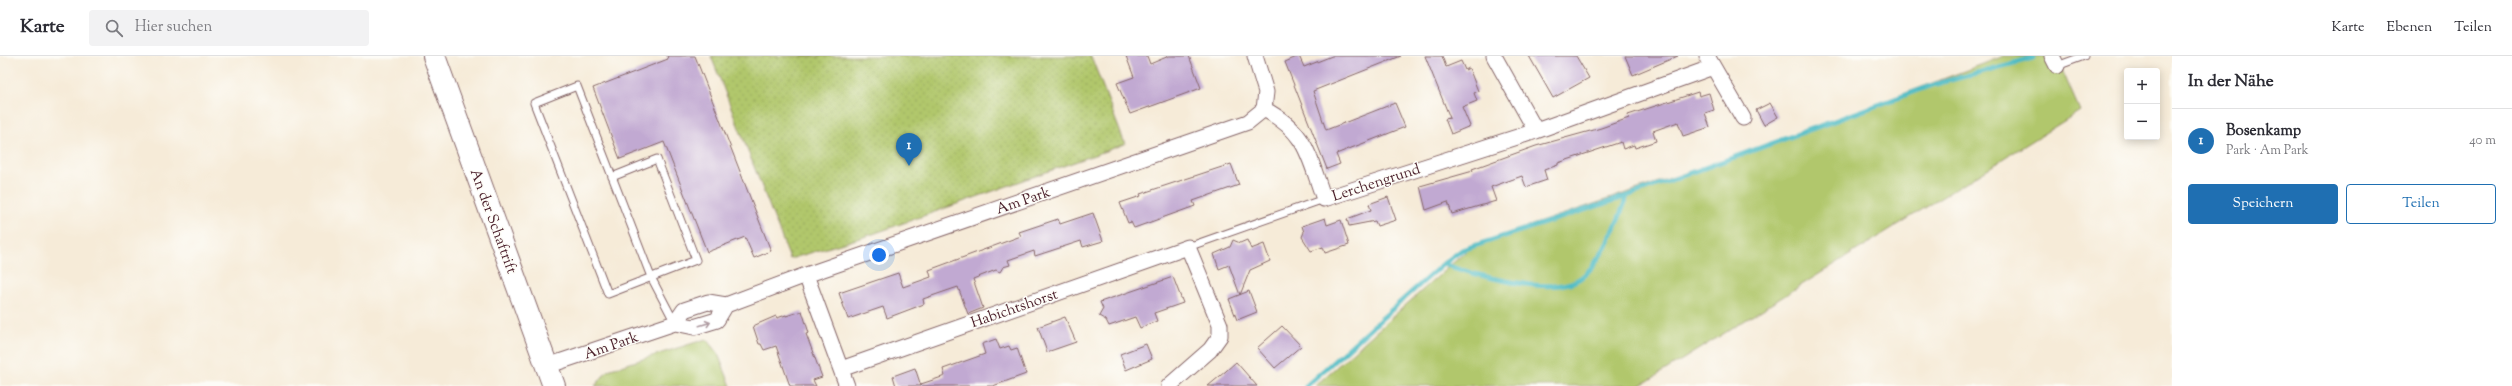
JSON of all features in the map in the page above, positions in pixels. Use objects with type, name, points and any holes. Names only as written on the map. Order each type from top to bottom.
[{"type":"main road","name":"An der Schaftrift","points":[[434,56],[551,376]]},
{"type":"street","points":[[1255,56],[1266,92],[1264,109]]},
{"type":"street","points":[[1494,56],[1536,131]]},
{"type":"street","points":[[1710,62],[1743,118]]},
{"type":"street","name":"Lerchengrund","points":[[1264,109],[1294,129],[1304,143],[1324,199],[1536,131],[1710,62]]},
{"type":"street","name":"Am Park","points":[[551,376],[675,323],[684,310],[708,302],[726,305],[806,275],[1248,122],[1264,109]]},
{"type":"street","points":[[1169,386],[1210,350],[1220,336],[1220,325],[1188,246]]},
{"type":"street","name":"Habichtshorst","points":[[841,369],[1188,246]]},
{"type":"street","points":[[806,275],[847,386]]},
{"type":"lane","points":[[2055,61],[2084,56]]},
{"type":"lane","points":[[612,177],[657,160],[696,260],[651,277],[608,294],[534,103],[576,86],[651,277],[675,323]]},
{"type":"lane","name":"Habichtshorst","points":[[1188,246],[1324,199]]},
{"type":"green space","points":[[711,56],[1091,56],[1125,144],[870,235],[790,259]]},
{"type":"green space","points":[[2004,56],[2056,56],[2080,111],[1640,386],[1315,386],[1473,245],[1768,145]]},
{"type":"green space","points":[[706,339],[718,354],[731,386],[595,386],[608,370]]},
{"type":"building","points":[[667,56],[695,56],[771,251],[754,258],[745,237],[707,252],[664,142],[620,159],[593,88],[668,59]]},
{"type":"building","points":[[1126,56],[1147,56],[1150,64],[1169,56],[1189,56],[1201,88],[1130,114],[1117,83],[1134,77]]},
{"type":"building","points":[[1299,56],[1304,67],[1332,56],[1401,56],[1313,91],[1326,130],[1395,103],[1405,127],[1336,154],[1340,164],[1327,169],[1285,62]]},
{"type":"building","points":[[1425,56],[1442,56],[1446,67],[1461,61],[1465,70],[1469,68],[1478,91],[1474,93],[1477,101],[1462,107],[1470,126],[1451,134],[1445,119],[1450,118]]},
{"type":"building","points":[[1529,56],[1576,56],[1589,78],[1553,98]]},
{"type":"building","points":[[1625,56],[1678,56],[1633,75]]},
{"type":"building","points":[[1698,92],[1699,96],[1709,93],[1714,110],[1705,113],[1710,127],[1683,136],[1678,122],[1653,131],[1656,141],[1635,148],[1634,145],[1623,149],[1621,142],[1558,163],[1558,165],[1544,170],[1547,180],[1526,187],[1522,176],[1491,187],[1496,201],[1452,214],[1448,202],[1426,210],[1420,186],[1473,171],[1472,169],[1536,146],[1601,128],[1629,118],[1628,115]]},
{"type":"building","points":[[1770,103],[1778,117],[1764,125],[1756,110]]},
{"type":"building","points":[[1231,164],[1239,185],[1193,201],[1195,206],[1134,228],[1131,222],[1128,223],[1120,203],[1141,196],[1140,194]]},
{"type":"building","points":[[1388,197],[1396,220],[1377,226],[1375,221],[1349,226],[1347,219],[1371,210],[1369,204]]},
{"type":"building","points":[[1093,213],[1103,241],[1083,247],[1081,241],[1035,256],[1034,251],[1008,260],[1010,265],[1003,267],[1000,272],[996,270],[973,279],[983,308],[968,314],[958,287],[923,299],[924,304],[887,318],[883,307],[848,319],[839,293],[898,273],[903,287],[931,277],[929,270],[1021,236],[1019,232],[1058,219],[1060,224]]},
{"type":"building","points":[[1325,218],[1327,225],[1341,220],[1349,245],[1325,253],[1323,247],[1311,251],[1302,237],[1304,232],[1302,226]]},
{"type":"building","points":[[1233,240],[1240,243],[1247,240],[1251,249],[1264,244],[1270,261],[1250,270],[1240,295],[1229,265],[1219,269],[1214,254],[1230,247]]},
{"type":"building","points":[[1173,277],[1183,303],[1154,313],[1157,321],[1140,328],[1135,317],[1109,326],[1106,320],[1099,316],[1103,309],[1100,302]]},
{"type":"building","points":[[1249,291],[1257,312],[1237,320],[1229,299]]},
{"type":"building","points":[[802,311],[809,333],[806,334],[822,377],[813,380],[816,386],[790,386],[776,346],[764,350],[761,344],[759,344],[753,326],[776,316],[777,318]]},
{"type":"building","points":[[1065,317],[1076,342],[1047,352],[1038,327]]},
{"type":"building","points":[[1282,326],[1301,346],[1275,368],[1257,348]]},
{"type":"building","points":[[996,339],[1000,349],[1009,346],[1011,350],[1017,348],[1026,374],[993,386],[922,386],[921,384],[945,376],[943,369],[985,354],[982,344]]},
{"type":"building","points":[[1146,344],[1152,359],[1126,370],[1120,354]]},
{"type":"building","points":[[1236,362],[1257,386],[1208,386],[1226,371]]},
{"type":"building","points":[[915,368],[921,386],[896,386],[893,376]]},
{"type":"waterway","points":[[1306,386],[1443,264],[1462,250],[1627,196],[1936,84],[2033,58]]},
{"type":"waterway","points":[[1443,264],[1512,282],[1550,286],[1567,284],[1579,279],[1595,264],[1614,229],[1627,196]]},
{"type":"place","name":"Bosenkamp","points":[[909,166]]}]
